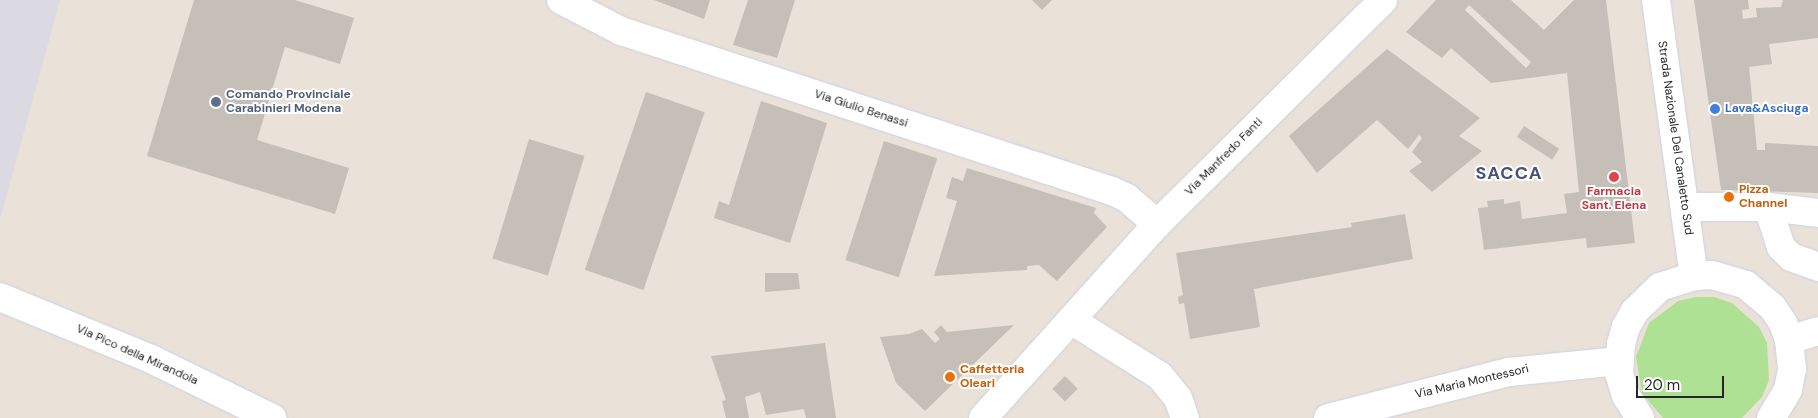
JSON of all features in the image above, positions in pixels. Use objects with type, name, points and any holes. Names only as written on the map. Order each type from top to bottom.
[{"type":"street","name":"Via Giulio Benassi","points":[[560,0],[621,31],[1112,191],[1127,198],[1157,224]]},
{"type":"street","name":"Via Manfredo Fanti","points":[[983,418],[1157,224],[1383,0]]},
{"type":"street","name":"Strada Nazionale Del Canaletto Sud","points":[[1656,0],[1694,276]]},
{"type":"street","points":[[1768,207],[1781,247],[1791,257],[1818,267]]},
{"type":"street","points":[[1685,208],[1768,207],[1818,213]]},
{"type":"street","points":[[1640,418],[1626,396],[1619,361],[1626,327],[1635,311],[1660,287],[1694,276],[1729,278],[1746,285],[1773,308],[1789,340],[1792,369],[1788,390],[1771,418]]},
{"type":"street","name":"Via Pico della Mirandola","points":[[0,298],[151,359],[272,418]]},
{"type":"street","points":[[1071,320],[1160,376],[1178,398],[1185,418]]},
{"type":"street","points":[[1789,340],[1818,331]]},
{"type":"street","name":"Via Maria Montessori","points":[[1328,418],[1509,372],[1619,361]]},
{"type":"shaded area","points":[[0,0],[60,0],[1,216],[0,216]]},
{"type":"green space","points":[[1696,297],[1714,297],[1732,303],[1759,327],[1767,343],[1769,380],[1762,397],[1742,418],[1663,418],[1642,393],[1636,357],[1649,323],[1678,301]]},
{"type":"building","name":"Comando Provinciale Carabinieri Modena","points":[[194,0],[295,0],[354,18],[340,64],[285,47],[257,140],[349,168],[335,214],[147,156]]},
{"type":"building","points":[[654,0],[710,0],[704,19]]},
{"type":"building","points":[[748,0],[795,0],[777,58],[733,45]]},
{"type":"building","points":[[1032,0],[1052,0],[1042,10]]},
{"type":"building","points":[[1436,0],[1511,0],[1544,30],[1574,0],[1606,0],[1635,243],[1587,248],[1586,238],[1484,250],[1478,208],[1488,207],[1487,201],[1504,199],[1504,204],[1520,201],[1522,219],[1567,213],[1564,194],[1579,192],[1567,73],[1491,83],[1451,48],[1442,58],[1406,32]],"holes":[[[1469,5],[1531,62],[1526,68],[1465,10]]]},
{"type":"building","points":[[1694,0],[1748,0],[1749,9],[1742,10],[1743,19],[1757,17],[1756,8],[1781,7],[1783,0],[1818,0],[1818,38],[1769,44],[1772,64],[1749,67],[1757,150],[1765,150],[1765,143],[1818,146],[1818,193],[1721,190]]},
{"type":"building","points":[[1387,49],[1480,118],[1459,136],[1482,151],[1432,192],[1409,171],[1422,162],[1412,152],[1422,138],[1419,135],[1408,149],[1377,120],[1317,173],[1289,136]]},
{"type":"building","points":[[646,92],[705,112],[643,290],[585,270]]},
{"type":"building","points":[[761,101],[827,123],[790,243],[714,218],[719,201],[729,205]]},
{"type":"building","points":[[1524,126],[1559,149],[1552,160],[1517,137]]},
{"type":"building","points":[[529,139],[584,156],[548,275],[492,259]]},
{"type":"building","points":[[884,141],[937,158],[899,277],[845,260]]},
{"type":"building","points":[[967,168],[1096,208],[1094,213],[1107,227],[1057,281],[1039,265],[1027,266],[1027,270],[934,276],[957,201],[946,198],[952,177],[963,181]]},
{"type":"building","points":[[1405,214],[1413,259],[1254,289],[1260,327],[1190,339],[1184,303],[1179,304],[1178,297],[1183,295],[1176,253],[1352,227],[1351,223]]},
{"type":"building","points":[[765,273],[798,273],[800,289],[765,292]]},
{"type":"building","points":[[941,325],[947,332],[1014,325],[925,411],[896,383],[880,337],[909,334],[922,329],[935,343],[940,339],[934,332]]},
{"type":"building","points":[[825,343],[836,418],[806,418],[804,409],[766,415],[760,392],[745,397],[749,418],[726,418],[722,401],[726,400],[711,356]]},
{"type":"building","points":[[1065,376],[1078,389],[1065,401],[1052,389]]},
{"type":"place","name":"Comando Provinciale Carabinieri Modena","points":[[216,102]]},
{"type":"place","name":"Lava&Asciuga","points":[[1715,109]]},
{"type":"place","name":"Farmacia Sant. Elena","points":[[1614,177]]},
{"type":"place","name":"Pizza Channel","points":[[1729,197]]},
{"type":"place","name":"Caffetteria Oleari","points":[[950,377]]},
{"type":"district","name":"SACCA","points":[[1509,173]]}]
